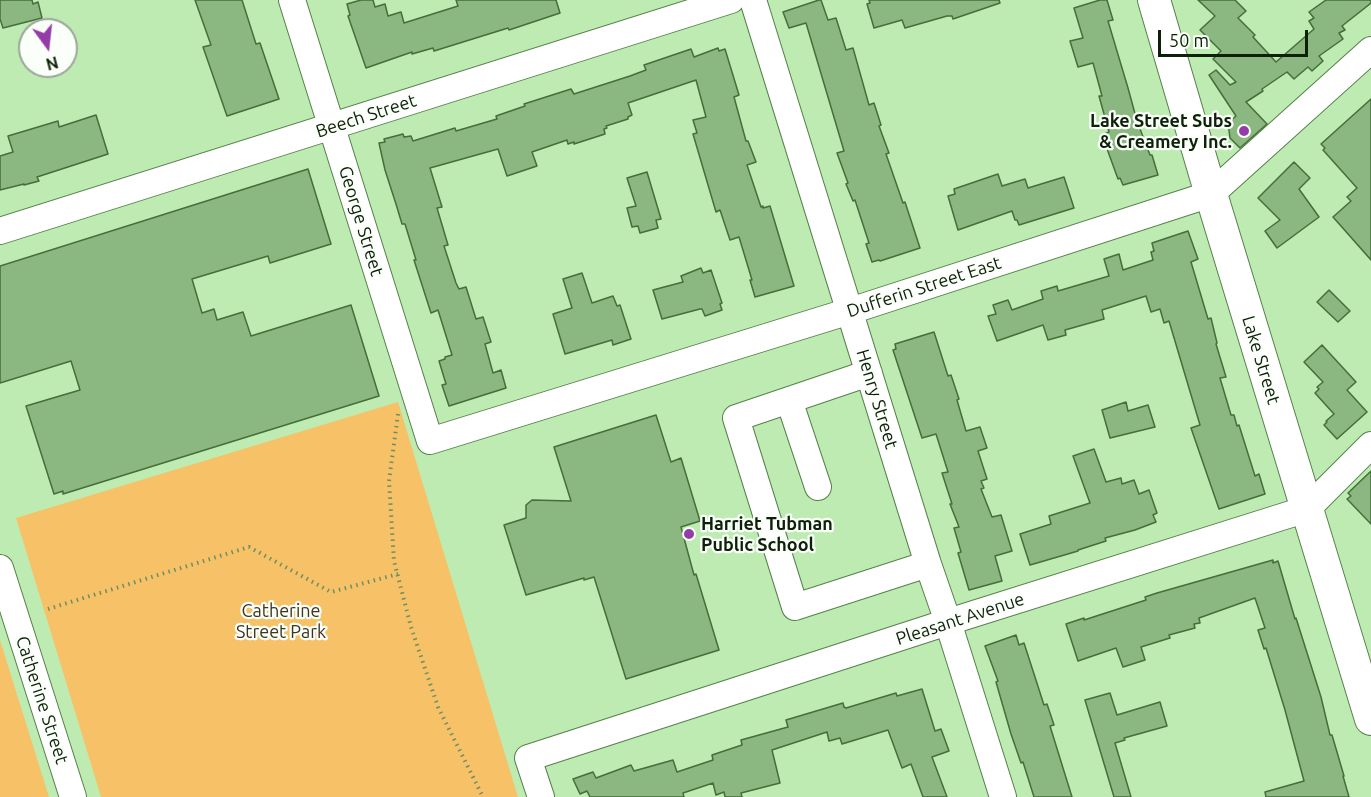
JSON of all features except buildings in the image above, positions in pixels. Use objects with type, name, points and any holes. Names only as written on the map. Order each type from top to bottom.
[{"type":"main road","name":"Lake Street","points":[[1154,0],[1371,719]]},
{"type":"street","name":"George Street","points":[[292,0],[430,441]]},
{"type":"street","name":"Beech Street","points":[[0,231],[730,0]]},
{"type":"street","name":"Henry Street","points":[[753,0],[928,564],[1003,797]]},
{"type":"street","name":"Dufferin Street East","points":[[430,441],[850,311],[1211,194],[1371,50]]},
{"type":"street","points":[[869,372],[736,418],[795,607],[928,564]]},
{"type":"street","points":[[789,400],[818,487]]},
{"type":"street","name":"Pleasant Avenue","points":[[541,797],[528,758],[1307,509],[1371,446]]},
{"type":"street","name":"Catherine Street","points":[[0,568],[73,797]]},
{"type":"path","points":[[410,375],[400,393],[389,481],[394,561],[411,627],[438,706],[483,797]]},
{"type":"path","points":[[48,609],[249,546],[331,592],[398,574]]},
{"type":"green space","name":"Catherine Street Park","points":[[398,402],[518,797],[101,797],[16,518]]},
{"type":"green space","points":[[0,640],[49,797],[0,797]]},
{"type":"place","name":"Lake Street Subs & Creamery Inc.","points":[[1244,131]]},
{"type":"place","name":"Harriet Tubman Public School","points":[[689,534]]}]
